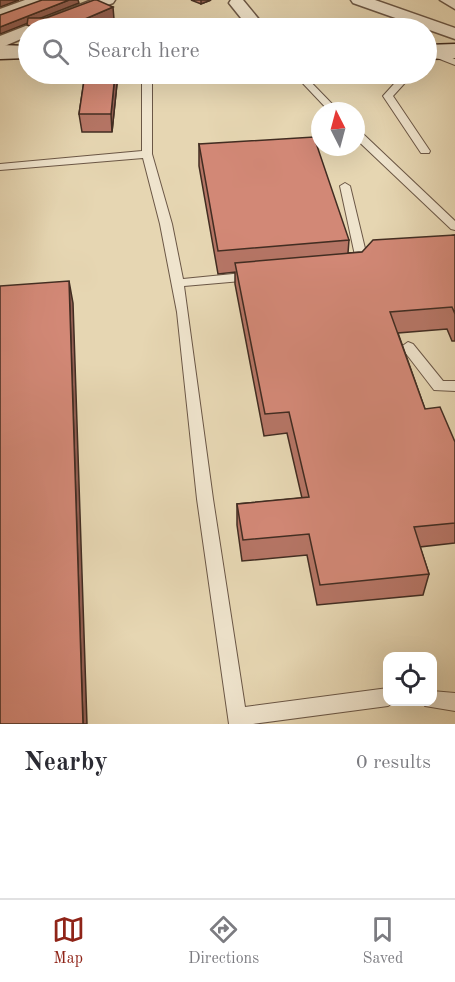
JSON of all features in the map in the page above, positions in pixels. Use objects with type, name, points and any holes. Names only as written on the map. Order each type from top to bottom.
[{"type":"street","points":[[0,15],[40,0]]},
{"type":"street","points":[[60,18],[107,0]]},
{"type":"street","points":[[359,0],[410,18]]},
{"type":"street","points":[[448,0],[455,4]]},
{"type":"street","points":[[237,3],[250,18]]},
{"type":"street","points":[[437,28],[455,34]]},
{"type":"street","points":[[0,43],[18,35]]},
{"type":"street","points":[[437,52],[455,51]]},
{"type":"street","points":[[0,52],[18,52]]},
{"type":"lane","points":[[437,55],[455,62]]},
{"type":"lane","points":[[147,84],[147,154],[166,224],[183,312],[205,499],[238,720],[383,698]]},
{"type":"lane","points":[[308,84],[325,102]]},
{"type":"lane","points":[[399,84],[388,96],[425,151]]},
{"type":"lane","points":[[365,142],[455,227]]},
{"type":"lane","points":[[0,167],[147,154]]},
{"type":"lane","points":[[343,269],[355,268],[362,261],[345,186]]},
{"type":"lane","points":[[178,283],[260,276]]},
{"type":"lane","points":[[408,347],[439,386],[455,387]]},
{"type":"lane","points":[[437,700],[455,702]]},
{"type":"building","points":[[42,0],[69,0],[18,18],[0,27],[0,15]]},
{"type":"building","points":[[94,0],[113,7],[87,18],[46,18]]},
{"type":"building","points":[[84,84],[114,84],[111,114],[79,114]]},
{"type":"building","points":[[311,137],[311,156],[320,156],[349,240],[218,251],[199,144]]},
{"type":"building","points":[[455,235],[455,314],[452,307],[390,312],[425,409],[440,407],[455,442],[455,523],[414,527],[429,574],[320,585],[309,534],[243,540],[237,504],[309,497],[289,412],[265,414],[235,263],[362,252],[373,240]]},
{"type":"building","points":[[69,281],[83,724],[0,724],[0,286]]}]
